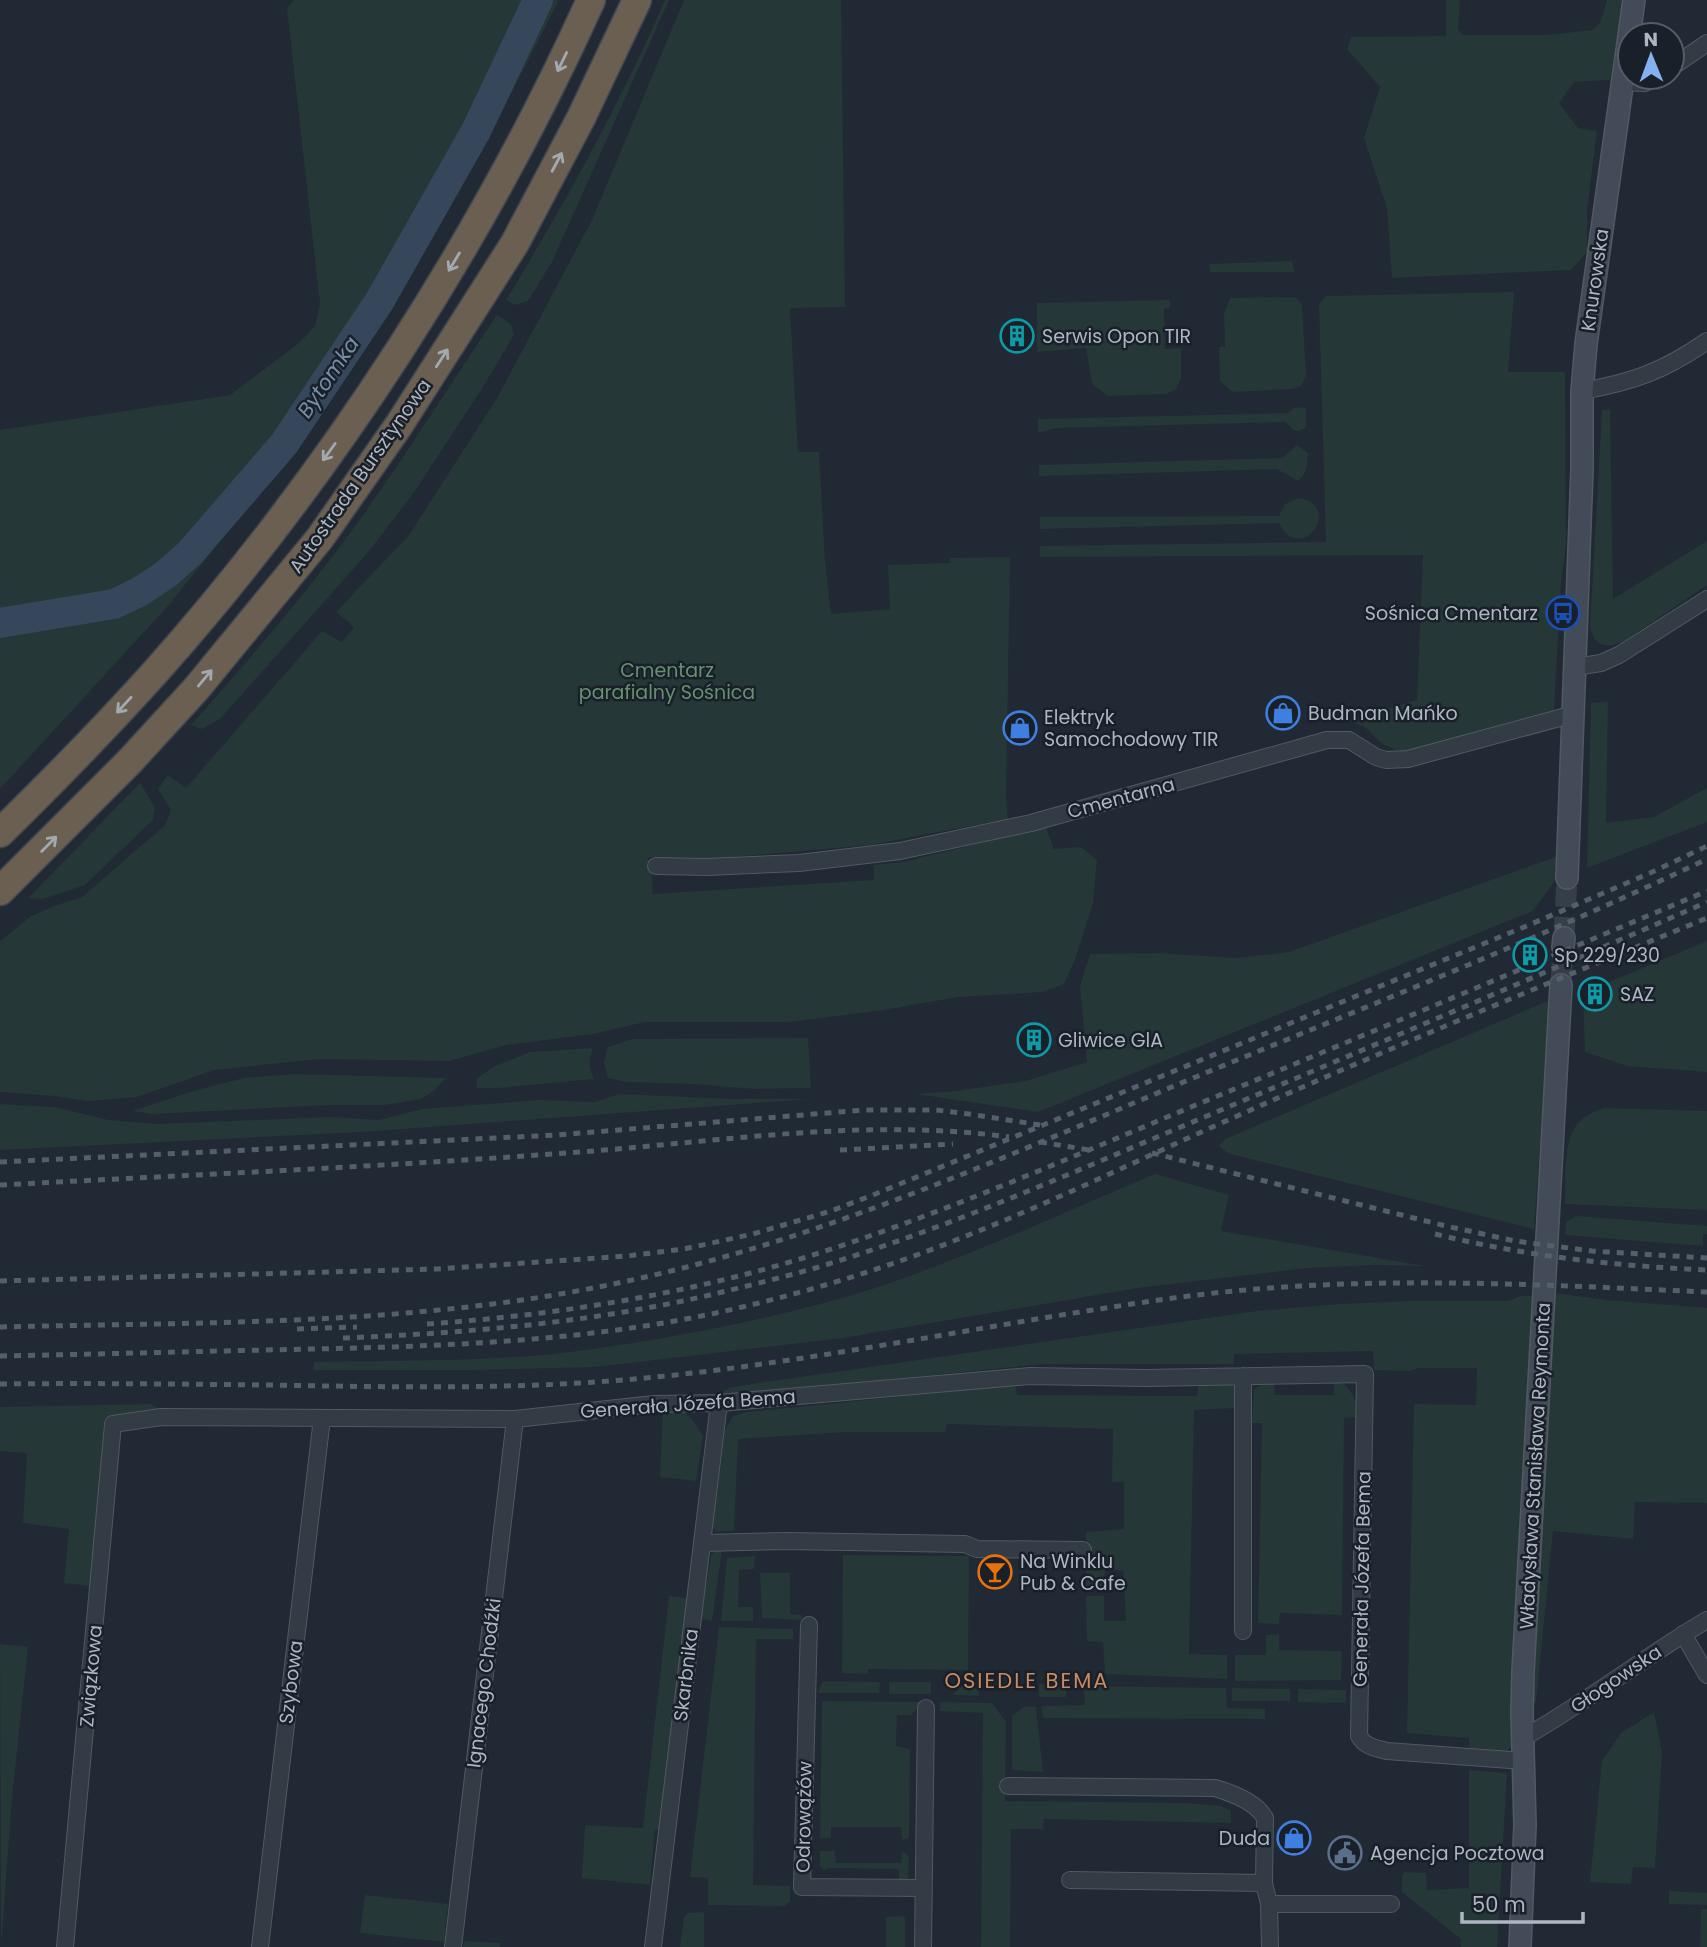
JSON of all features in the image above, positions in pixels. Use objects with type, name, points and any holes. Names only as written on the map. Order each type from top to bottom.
[{"type":"highway","name":"Autostrada Bursztynowa","points":[[0,833],[116,714],[211,607],[279,521],[366,401],[470,236],[542,103],[591,0]]},
{"type":"highway","name":"Autostrada Bursztynowa","points":[[0,891],[121,770],[196,689],[320,538],[399,425],[514,243],[581,118],[637,0]]},
{"type":"street","name":"Knurowska","points":[[1630,21],[1633,0]]},
{"type":"street","points":[[1686,57],[1707,43]]},
{"type":"street","name":"Knurowska","points":[[1574,667],[1582,469],[1582,391],[1621,91]]},
{"type":"street","points":[[1582,391],[1651,375],[1684,358],[1707,341]]},
{"type":"street","points":[[1567,878],[1574,667],[1601,663],[1619,655],[1707,599]]},
{"type":"street","name":"Cmentarna","points":[[656,866],[799,863],[900,851],[1031,823],[1327,740],[1349,740],[1385,760],[1408,759],[1574,714]]},
{"type":"street","name":"Władysława Stanisława Reymonta","points":[[1520,1947],[1525,1825],[1523,1672],[1561,985]]},
{"type":"street","name":"Generała Józefa Bema","points":[[132,1420],[161,1417],[515,1419],[654,1404],[719,1403],[1030,1376],[1146,1378],[1365,1374],[1359,1736],[1372,1748],[1387,1751],[1524,1761]]},
{"type":"street","points":[[1243,1376],[1243,1631]]},
{"type":"street","name":"Skarbnika","points":[[653,1947],[719,1403]]},
{"type":"street","name":"Szybowa","points":[[260,1947],[322,1418]]},
{"type":"street","name":"Ignacego Chodźki","points":[[453,1947],[515,1419]]},
{"type":"street","name":"Związkowa","points":[[65,1947],[113,1424],[132,1420]]},
{"type":"street","points":[[703,1543],[774,1541],[965,1544],[977,1549],[1083,1550]]},
{"type":"street","name":"Głogowska","points":[[1523,1738],[1574,1708],[1707,1620]]},
{"type":"street","name":"Odrowążów","points":[[809,1625],[802,1887],[924,1888]]},
{"type":"street","points":[[1683,1634],[1707,1675]]},
{"type":"street","points":[[923,1947],[926,1707]]},
{"type":"street","points":[[1008,1786],[1215,1788],[1257,1808],[1265,1818],[1264,1883],[1269,1904],[1270,1947]]},
{"type":"street","points":[[1070,1881],[1264,1883]]},
{"type":"street","points":[[1269,1904],[1391,1904]]},
{"type":"green space","points":[[294,0],[559,0],[487,141],[417,260],[335,387],[266,485],[168,606],[0,789],[0,637],[107,619],[153,594],[139,583],[85,605],[0,618],[0,430],[230,395],[299,343],[315,326],[320,304],[287,8]]},
{"type":"green space","points":[[665,0],[669,0],[552,262],[528,301],[515,305],[506,300],[591,153]]},
{"type":"green space","name":"Cmentarz parafialny Sośnica","points":[[684,0],[841,0],[845,307],[790,308],[798,452],[819,452],[831,614],[890,609],[888,565],[949,563],[950,558],[1010,557],[1006,798],[1008,819],[870,845],[710,859],[648,857],[653,894],[874,880],[873,865],[903,862],[1046,827],[1054,849],[1081,847],[1097,860],[1093,903],[1075,960],[1064,984],[1043,992],[958,997],[790,1022],[645,1022],[593,1034],[506,1045],[450,1061],[320,1059],[214,1070],[137,1097],[87,1101],[0,1092],[0,941],[31,916],[82,897],[165,825],[171,810],[158,789],[168,775],[186,788],[322,631],[342,642],[354,627],[336,612],[409,535],[497,398],[592,220]]},
{"type":"green space","points":[[1446,0],[1460,0],[1458,29],[1462,35],[1547,35],[1592,30],[1600,23],[1607,0],[1623,0],[1620,21],[1616,21],[1616,43],[1610,80],[1574,82],[1559,103],[1578,128],[1597,131],[1587,210],[1587,252],[1571,270],[1392,278],[1387,208],[1364,138],[1380,87],[1347,49],[1351,37],[1446,36]]},
{"type":"green space","points":[[1292,261],[1295,272],[1210,272],[1209,264]]},
{"type":"green space","points":[[1514,292],[1508,372],[1565,372],[1566,548],[1561,581],[1554,712],[1402,753],[1381,743],[1365,727],[1348,721],[1417,700],[1423,555],[1040,557],[1040,546],[1326,542],[1319,304],[1326,296]]},
{"type":"green space","points":[[1295,297],[1302,305],[1306,376],[1301,386],[1292,389],[1232,392],[1220,381],[1219,347],[1225,347],[1224,313],[1230,298]]},
{"type":"green space","points":[[1170,300],[1170,308],[1164,309],[1165,349],[1181,348],[1181,378],[1176,389],[1166,394],[1108,396],[1092,384],[1086,348],[1037,352],[1037,303]]},
{"type":"green space","points":[[497,315],[511,324],[514,335],[415,491],[370,550],[220,719],[202,729],[191,725],[335,553],[398,465]]},
{"type":"green space","points":[[1295,407],[1306,408],[1306,428],[1299,431],[1293,430],[1286,422],[1056,428],[1038,433],[1038,419],[1288,413]]},
{"type":"green space","points":[[1610,409],[1613,599],[1707,541],[1707,585],[1626,640],[1608,646],[1598,643],[1590,626],[1602,410]]},
{"type":"green space","points":[[1297,445],[1308,453],[1305,472],[1298,481],[1277,469],[1039,476],[1039,465],[1282,458]]},
{"type":"green space","points":[[1298,498],[1312,502],[1318,510],[1318,520],[1307,536],[1298,539],[1288,535],[1279,523],[1040,529],[1040,517],[1279,516],[1285,504]]},
{"type":"green space","points":[[1608,702],[1606,823],[1654,817],[1707,788],[1707,822],[1587,868],[1591,703]]},
{"type":"green space","points":[[140,783],[155,807],[153,820],[85,885],[43,899],[28,898]]},
{"type":"green space","points":[[1558,856],[1559,875],[1533,911],[1038,1112],[916,1094],[1025,1081],[1087,1062],[1080,986],[1090,954],[1157,953],[1236,958],[1289,952]]},
{"type":"green space","points":[[1707,941],[1707,1072],[1627,1066],[1585,1052],[1583,993]]},
{"type":"green space","points":[[1550,1000],[1534,1229],[1227,1153],[1219,1146],[1225,1139]]},
{"type":"green space","points":[[808,1038],[811,1088],[754,1089],[626,1082],[608,1078],[604,1063],[608,1047],[632,1039]]},
{"type":"green space","points":[[593,1048],[590,1064],[594,1079],[477,1088],[476,1079],[493,1067],[530,1052]]},
{"type":"green space","points":[[295,1074],[446,1078],[435,1090],[421,1099],[384,1105],[152,1114],[132,1111],[244,1078]]},
{"type":"green space","points":[[619,1094],[811,1099],[362,1132],[0,1150],[0,1104],[54,1107],[109,1120],[156,1124],[333,1117],[379,1120],[422,1109],[539,1100],[595,1102]]},
{"type":"green space","points":[[1603,1108],[1707,1111],[1707,1210],[1565,1204],[1566,1161],[1570,1139],[1579,1122]]},
{"type":"green space","points":[[1155,1174],[1229,1195],[1221,1231],[1425,1266],[1307,1268],[1138,1288],[843,1338],[596,1367],[313,1370],[314,1362],[415,1361],[571,1352],[663,1338],[770,1316],[849,1296],[911,1276]]},
{"type":"green space","points":[[1576,1216],[1707,1226],[1707,1234],[1703,1234],[1703,1246],[1565,1235],[1566,1222]]},
{"type":"green space","points":[[1554,1293],[1707,1308],[1707,1503],[1635,1502],[1633,1539],[1553,1531],[1536,1702],[1533,1701]]},
{"type":"green space","points":[[1520,1296],[1534,1296],[1516,1743],[1505,1753],[1469,1750],[1469,1738],[1407,1733],[1414,1404],[1476,1405],[1477,1368],[1374,1370],[1373,1351],[1234,1354],[1234,1364],[1042,1364],[721,1396],[721,1393],[731,1387],[1257,1311],[1410,1301],[1508,1301]]},
{"type":"green space","points":[[1274,1382],[1275,1395],[1334,1395],[1334,1382],[1344,1384],[1354,1399],[1356,1417],[1344,1418],[1342,1615],[1280,1613],[1279,1624],[1258,1623],[1262,1423],[1252,1423],[1254,1390],[1263,1383]]},
{"type":"green space","points":[[1238,1384],[1238,1408],[1194,1410],[1189,1654],[1227,1655],[1227,1679],[1105,1674],[1103,1642],[1087,1641],[1086,1596],[1104,1596],[1104,1621],[1126,1621],[1123,1570],[1105,1570],[1104,1588],[1086,1588],[1086,1532],[1124,1529],[1124,1482],[1112,1482],[1113,1429],[947,1424],[945,1432],[847,1432],[738,1439],[734,1531],[715,1531],[713,1526],[725,1430],[733,1416],[747,1412],[1015,1385],[1017,1395],[1197,1396],[1198,1385]]},
{"type":"green space","points":[[150,1404],[157,1407],[158,1411],[104,1420],[91,1586],[64,1583],[69,1529],[23,1523],[27,1453],[0,1451],[0,1407]]},
{"type":"green space","points":[[663,1409],[680,1409],[693,1420],[703,1436],[696,1481],[660,1477]]},
{"type":"green space","points":[[722,1550],[712,1621],[701,1619],[711,1556],[714,1551]]},
{"type":"green space","points":[[843,1555],[969,1556],[968,1670],[868,1669],[868,1674],[842,1673]]},
{"type":"green space","points":[[755,1556],[754,1569],[739,1570],[738,1607],[753,1607],[753,1621],[721,1621],[727,1558]]},
{"type":"green space","points":[[760,1573],[790,1573],[790,1614],[802,1615],[801,1620],[762,1618]]},
{"type":"green space","points":[[669,1596],[688,1598],[659,1829],[655,1830],[650,1885],[582,1878],[585,1825],[643,1828]]},
{"type":"green space","points":[[719,1627],[793,1629],[793,1639],[756,1639],[753,1885],[790,1886],[790,1902],[784,1906],[708,1905],[708,1878],[690,1877]]},
{"type":"green space","points":[[1279,1634],[1279,1650],[1342,1651],[1341,1680],[1235,1681],[1235,1655],[1266,1655],[1266,1635]]},
{"type":"green space","points":[[0,1644],[28,1647],[12,1799],[1,1947]]},
{"type":"green space","points":[[824,1681],[880,1682],[879,1693],[818,1693]]},
{"type":"green space","points":[[889,1682],[931,1682],[931,1694],[889,1694]]},
{"type":"green space","points":[[966,1683],[979,1683],[979,1696],[952,1695]]},
{"type":"green space","points":[[1039,1684],[1066,1685],[1066,1697],[1039,1697]]},
{"type":"green space","points":[[1084,1686],[1226,1688],[1227,1708],[1265,1709],[1265,1719],[1043,1718],[1041,1706],[1085,1705]]},
{"type":"green space","points":[[1232,1688],[1290,1689],[1290,1701],[1232,1701]]},
{"type":"green space","points":[[1298,1689],[1346,1690],[1346,1703],[1298,1702]]},
{"type":"green space","points":[[822,1701],[923,1702],[911,1715],[897,1715],[896,1746],[910,1749],[909,1838],[902,1840],[901,1827],[831,1827],[831,1838],[820,1838]]},
{"type":"green space","points":[[940,1702],[992,1703],[1006,1722],[1005,1801],[1183,1803],[1221,1806],[1231,1811],[1231,1823],[1044,1819],[1043,1829],[1011,1829],[1010,1947],[981,1947],[983,1713],[940,1711]]},
{"type":"green space","points":[[1025,1706],[1036,1707],[1043,1772],[1012,1770],[1012,1716]]},
{"type":"green space","points":[[1654,1712],[1662,1752],[1655,1868],[1633,1867],[1631,1884],[1590,1882],[1602,1761],[1621,1733]]},
{"type":"green space","points":[[1469,1770],[1507,1773],[1497,1947],[1461,1947],[1461,1939],[1402,1892],[1404,1872],[1426,1873],[1427,1890],[1469,1888]]},
{"type":"green space","points":[[820,1851],[835,1851],[836,1863],[901,1863],[902,1851],[909,1857],[908,1882],[899,1882],[899,1869],[824,1870],[820,1866]]},
{"type":"green space","points":[[1669,1891],[1707,1893],[1707,1905],[1669,1904]]},
{"type":"green space","points":[[365,1895],[448,1904],[444,1942],[360,1933]]},
{"type":"green space","points":[[1701,1909],[1707,1909],[1707,1947],[1700,1947]]},
{"type":"green space","points":[[704,1912],[704,1947],[680,1947],[684,1917],[687,1913]]},
{"type":"green space","points":[[903,1916],[905,1947],[886,1947],[886,1917]]},
{"type":"green space","points":[[464,1941],[500,1943],[500,1947],[463,1947]]},
{"type":"waterway","name":"Bytomka","points":[[0,623],[114,604],[165,575],[190,553],[284,444],[379,302],[476,131],[538,0]]},
{"type":"tunnel","points":[[1564,938],[1567,878]]},
{"type":"tunnel","points":[[1561,985],[1563,947]]},
{"type":"railway","points":[[0,1281],[437,1269],[627,1256],[684,1249],[753,1234],[831,1211],[873,1195],[1529,925],[1707,846]]},
{"type":"railway","points":[[0,1327],[233,1322],[388,1314],[542,1297],[692,1266],[836,1222],[977,1168],[1513,946],[1707,859]]},
{"type":"railway","points":[[427,1324],[525,1315],[623,1301],[720,1281],[864,1238],[1052,1166],[1707,891]]},
{"type":"railway","points":[[343,1338],[481,1330],[573,1320],[665,1305],[822,1266],[920,1233],[1016,1196],[1707,902]]},
{"type":"railway","points":[[0,1356],[466,1344],[616,1330],[716,1313],[777,1298],[897,1262],[991,1226],[1352,1066],[1707,918]]},
{"type":"railway","points":[[0,1162],[557,1135],[864,1110],[936,1110],[1040,1125]]},
{"type":"railway","points":[[0,1185],[495,1158],[843,1131],[954,1132],[1009,1137]]},
{"type":"railway","points":[[1040,1142],[1089,1150]]},
{"type":"railway","points":[[840,1150],[953,1144]]},
{"type":"railway","points":[[1152,1153],[1515,1241],[1592,1251],[1707,1258]]},
{"type":"railway","points":[[1435,1234],[1570,1259],[1707,1270]]},
{"type":"railway","points":[[0,1384],[410,1387],[599,1382],[755,1365],[1118,1306],[1293,1286],[1411,1283],[1707,1292]]},
{"type":"railway","points":[[297,1329],[357,1327]]},
{"type":"place","name":"Serwis Opon TIR","points":[[1017,336]]},
{"type":"place","name":"Sośnica Cmentarz","points":[[1563,613]]},
{"type":"place","name":"Budman Mańko","points":[[1283,713]]},
{"type":"place","name":"Elektryk Samochodowy TIR","points":[[1020,728]]},
{"type":"place","name":"Sp 229/230","points":[[1530,955]]},
{"type":"place","name":"SAZ","points":[[1595,994]]},
{"type":"place","name":"Gliwice GlA","points":[[1034,1040]]},
{"type":"place","name":"Na Winklu Pub & Cafe","points":[[995,1572]]},
{"type":"place","name":"Duda","points":[[1294,1838]]},
{"type":"place","name":"Agencja Pocztowa","points":[[1345,1853]]},
{"type":"district","name":"OSIEDLE BEMA","points":[[1027,1680]]}]
